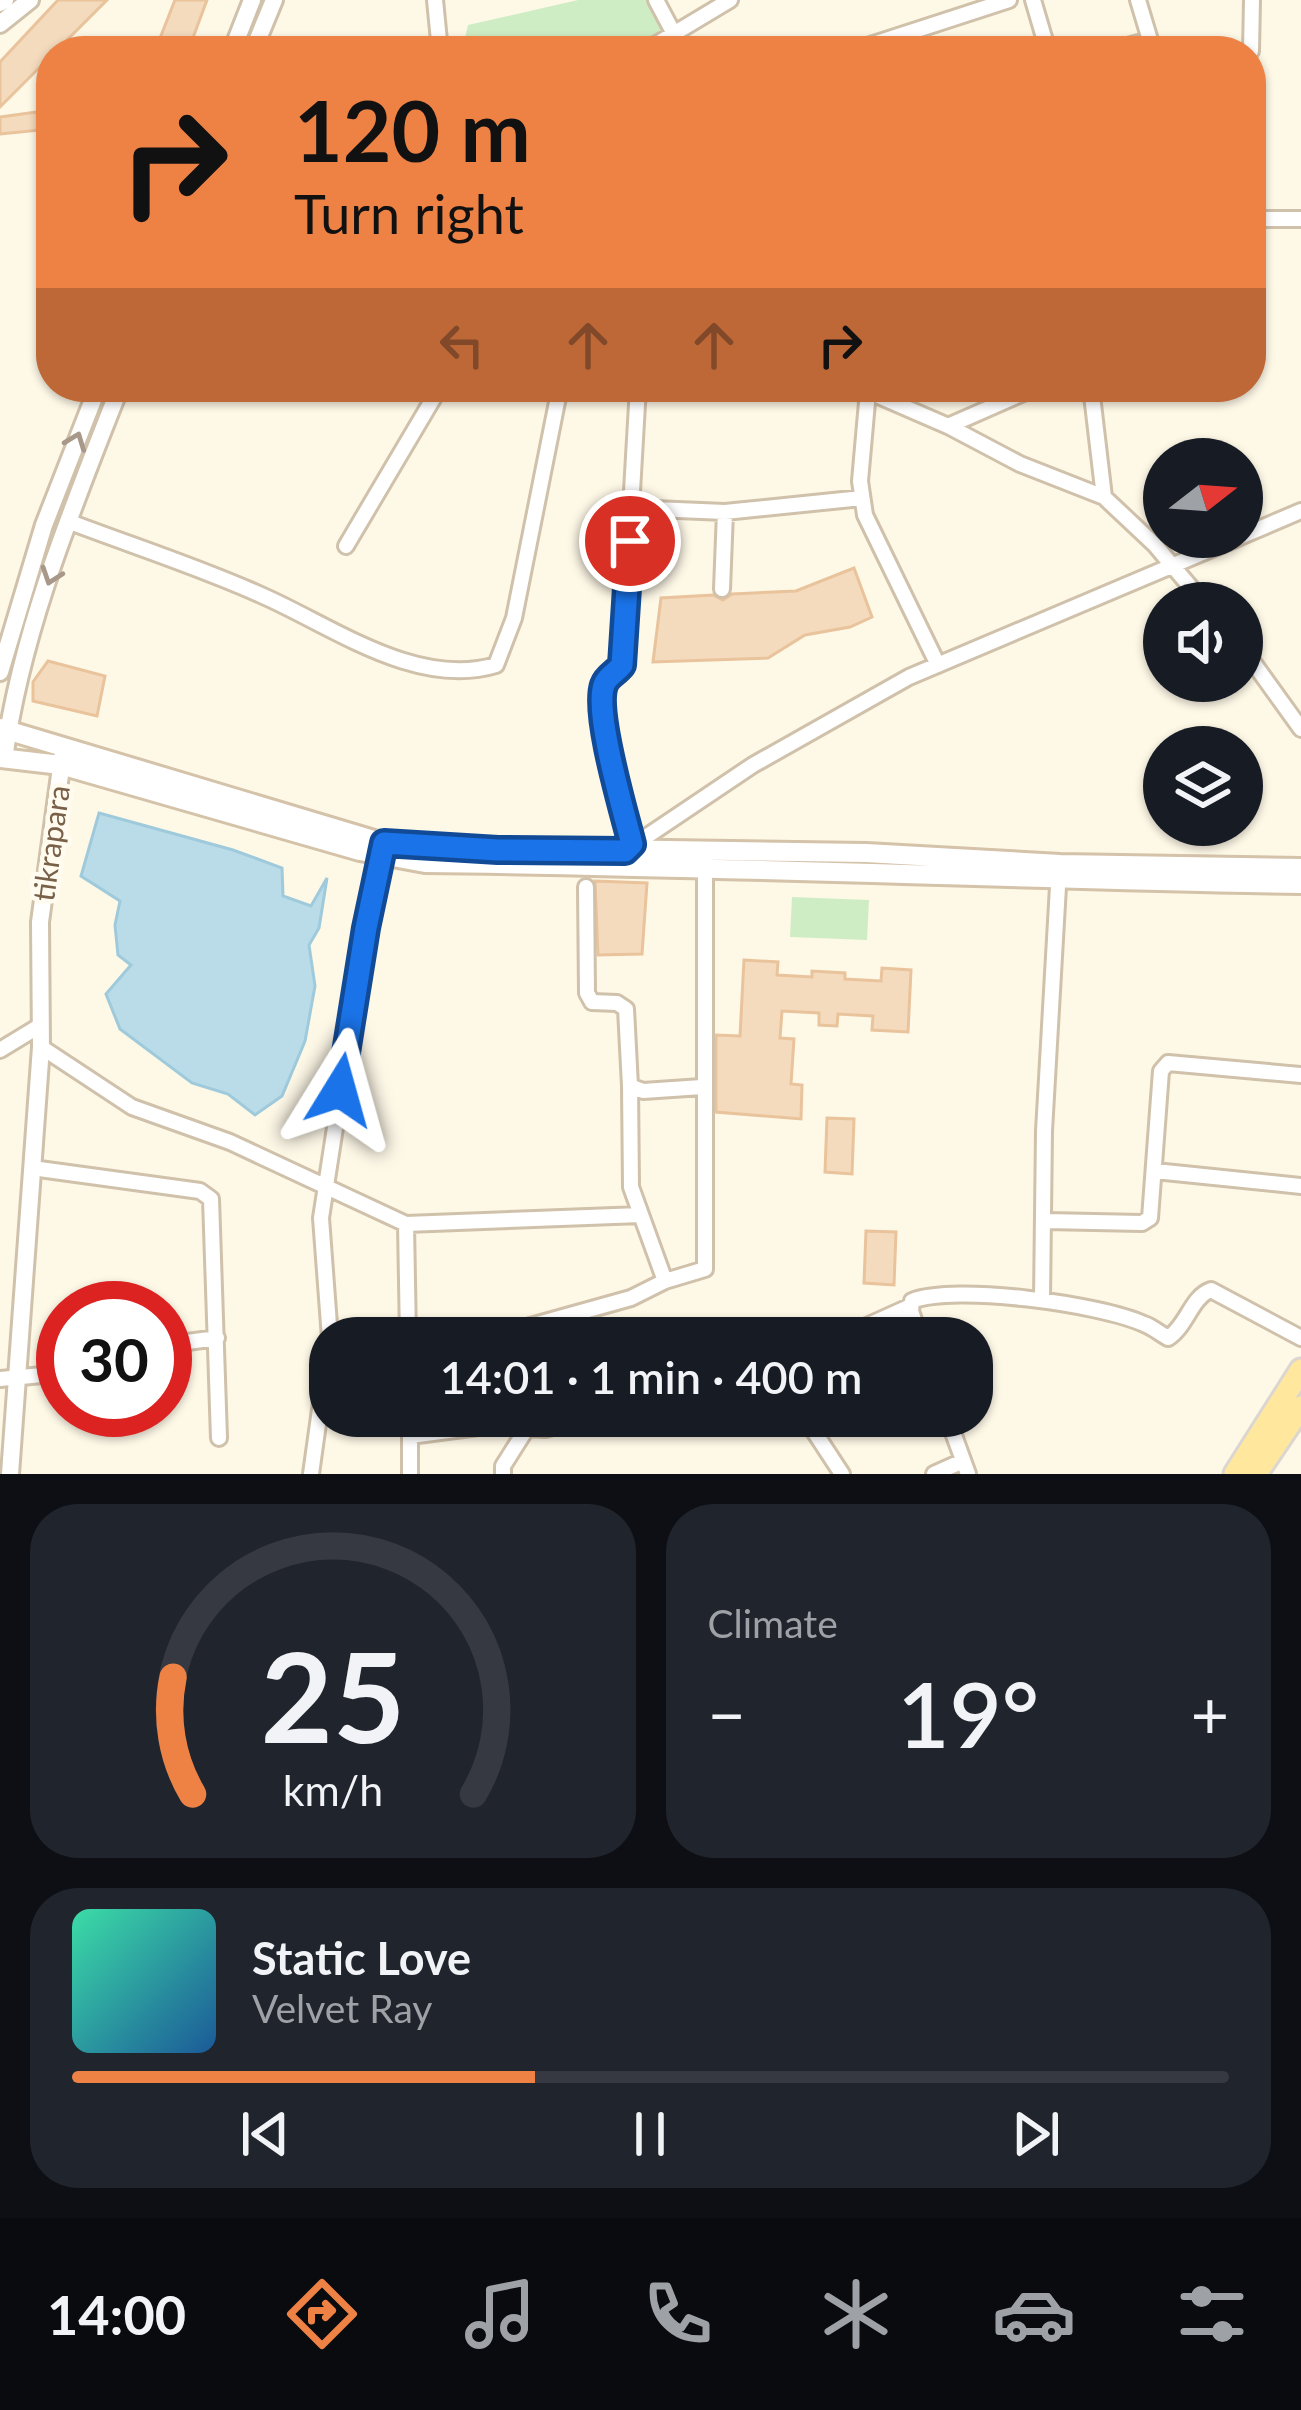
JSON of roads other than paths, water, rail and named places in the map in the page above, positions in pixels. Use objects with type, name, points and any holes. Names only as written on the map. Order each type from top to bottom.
[{"type":"main road","points":[[4,729],[62,756],[425,863],[1059,872],[1301,868]]},
{"type":"main road","points":[[2,758],[62,756]]},
{"type":"main road","points":[[382,850],[866,853],[1059,872],[1301,884]]},
{"type":"main road","points":[[1235,1474],[1301,1370]]},
{"type":"main road","points":[[1256,1474],[1301,1407]]},
{"type":"street","points":[[0,24],[30,0]]},
{"type":"street","points":[[238,36],[252,0]]},
{"type":"street","points":[[259,36],[274,0]]},
{"type":"street","points":[[435,0],[439,36]]},
{"type":"street","points":[[656,0],[674,34]]},
{"type":"street","points":[[671,36],[730,0]]},
{"type":"street","points":[[898,36],[1009,0]]},
{"type":"street","points":[[1033,0],[1044,36]]},
{"type":"street","points":[[1138,0],[1149,36]]},
{"type":"street","points":[[1251,36],[1252,0]]},
{"type":"street","points":[[1266,219],[1301,219]]},
{"type":"street","points":[[0,672],[44,525],[92,402]]},
{"type":"street","points":[[2,758],[4,729],[31,633],[114,402]]},
{"type":"street","points":[[346,546],[431,402]]},
{"type":"street","points":[[70,522],[261,594],[369,647],[427,666],[473,672],[496,665],[514,618],[557,402]]},
{"type":"street","points":[[637,402],[622,665],[606,678],[602,691],[628,848],[753,765],[909,677],[1191,558]]},
{"type":"street","points":[[863,402],[865,515],[938,665]]},
{"type":"street","points":[[893,402],[1020,464],[1104,497],[1186,582]]},
{"type":"street","points":[[948,426],[1002,402]]},
{"type":"street","points":[[1093,402],[1104,497]]},
{"type":"street","points":[[630,508],[725,512],[862,498]]},
{"type":"street","points":[[1263,527],[1301,511]]},
{"type":"street","points":[[722,590],[725,512]]},
{"type":"street","points":[[1263,676],[1301,729]]},
{"type":"street","name":"tikrapara","points":[[10,1474],[9,1380],[41,1047],[40,940],[62,756]]},
{"type":"street","points":[[311,1474],[330,1338],[322,1234],[326,1190],[382,850]]},
{"type":"street","points":[[563,1317],[631,1298],[664,1280],[705,1269],[704,868]]},
{"type":"street","points":[[1042,1299],[1044,1131],[1059,872]]},
{"type":"street","points":[[586,887],[587,993],[592,1002],[617,1004],[626,1010],[631,1187],[664,1280]]},
{"type":"street","points":[[0,1050],[41,1025]]},
{"type":"street","points":[[41,1047],[132,1107],[230,1142],[406,1224],[641,1215]]},
{"type":"street","points":[[1046,1221],[1147,1221],[1163,1066],[1175,1061],[1301,1075]]},
{"type":"street","points":[[630,1086],[643,1091],[702,1087]]},
{"type":"street","points":[[32,1168],[206,1193],[214,1207],[219,1438]]},
{"type":"street","points":[[1155,1172],[1301,1186]]},
{"type":"street","points":[[406,1224],[408,1317]]},
{"type":"street","points":[[886,1317],[916,1299],[936,1296],[1042,1299],[1142,1322],[1168,1338],[1202,1293],[1211,1290],[1301,1338]]},
{"type":"street","points":[[910,1306],[913,1317]]},
{"type":"street","points":[[192,1341],[217,1338]]},
{"type":"street","points":[[410,1437],[410,1474]]},
{"type":"street","points":[[503,1474],[518,1437]]},
{"type":"street","points":[[818,1437],[842,1474]]},
{"type":"street","points":[[934,1474],[966,1468],[955,1437]]},
{"type":"water","points":[[99,813],[282,868],[283,896],[311,906],[327,878],[319,928],[309,945],[315,986],[305,1041],[282,1096],[255,1115],[228,1094],[192,1083],[120,1029],[106,994],[131,965],[118,955],[115,925],[120,901],[81,876]]}]
